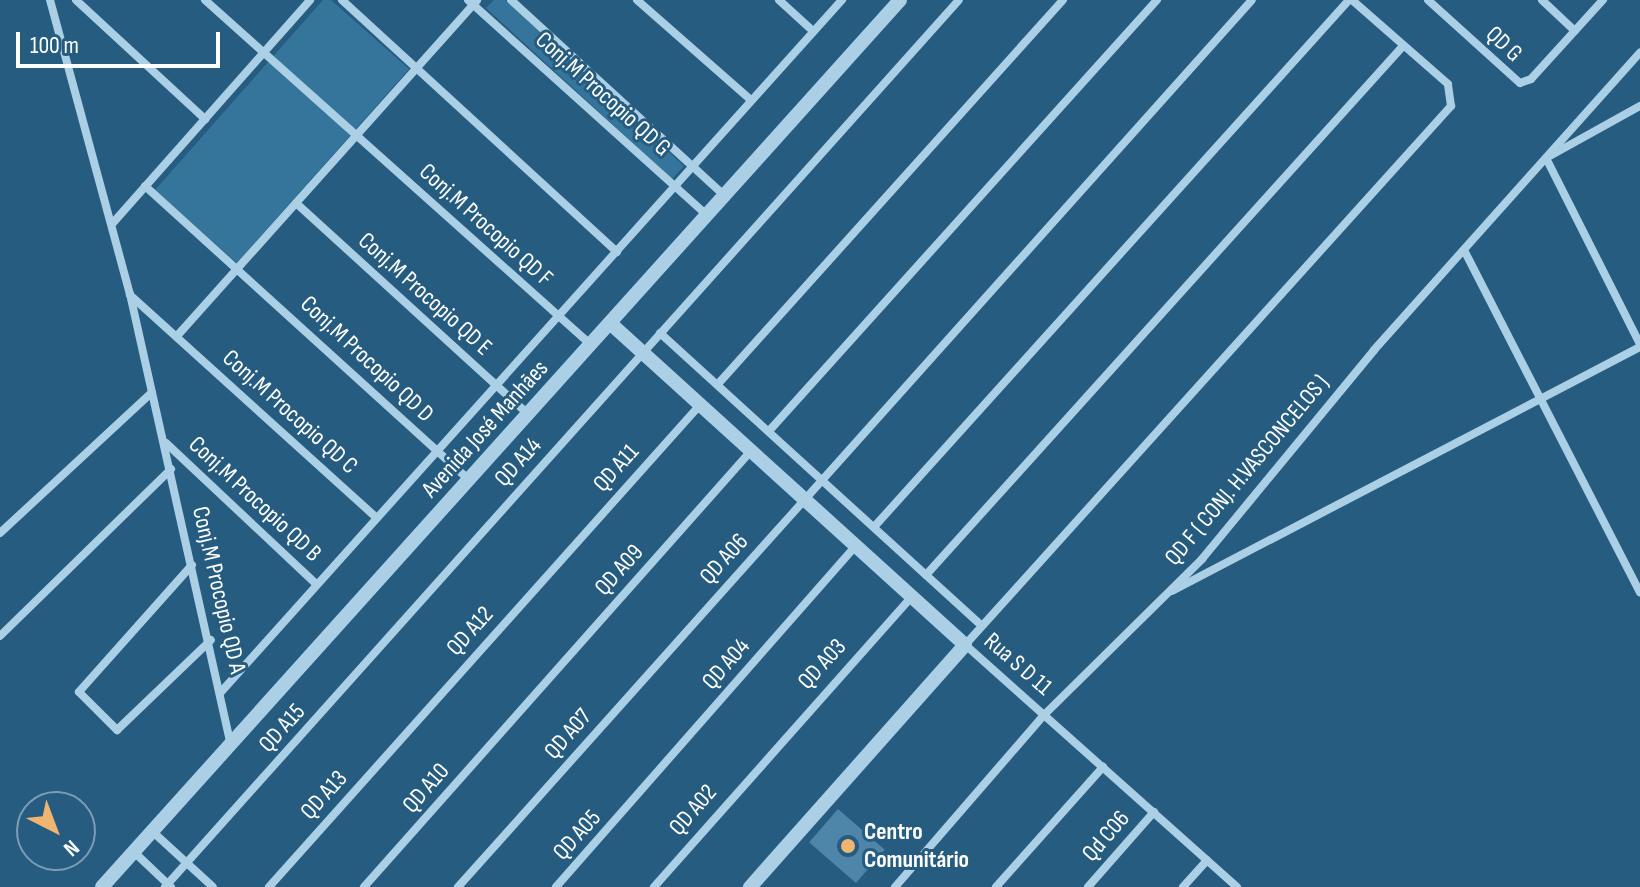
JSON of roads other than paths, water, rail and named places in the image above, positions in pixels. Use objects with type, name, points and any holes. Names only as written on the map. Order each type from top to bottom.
[{"type":"street","name":"Conj.M Procopio QD A","points":[[50,0],[130,294],[211,640],[231,746]]},
{"type":"street","points":[[76,0],[205,119]]},
{"type":"street","name":"Conj.M Procopio QD F","points":[[205,0],[590,344]]},
{"type":"street","points":[[112,224],[310,0]]},
{"type":"street","points":[[342,0],[617,252]]},
{"type":"street","points":[[511,0],[724,195]]},
{"type":"street","points":[[637,0],[751,100]]},
{"type":"street","points":[[779,0],[813,31]]},
{"type":"street","points":[[221,692],[494,384],[559,317],[842,0]]},
{"type":"street","name":"Avenida José Manhães","points":[[102,887],[900,0]]},
{"type":"street","name":"QD A14","points":[[406,618],[959,0]]},
{"type":"street","points":[[718,384],[886,192],[1063,0]]},
{"type":"street","points":[[769,431],[1157,0]]},
{"type":"street","name":"QD A06","points":[[656,665],[1252,0]]},
{"type":"street","points":[[750,887],[1451,106],[1448,84],[1350,0],[874,527]]},
{"type":"street","name":"QD G","points":[[1428,0],[1520,83],[1531,79],[1575,31]]},
{"type":"street","points":[[1542,0],[1575,31],[1603,0]]},
{"type":"street","points":[[177,336],[472,1]]},
{"type":"street","name":"Conj.M Procopio QD G","points":[[472,1],[706,214]]},
{"type":"street","points":[[926,575],[1403,46]]},
{"type":"street","name":"QD F ( CONJ. H.VASCONCELOS )","points":[[895,887],[1045,714],[1210,549],[1374,350],[1640,53]]},
{"type":"street","points":[[1164,595],[1640,346],[1546,158],[1640,106]]},
{"type":"street","name":"Conj.M Procopio QD D","points":[[145,186],[469,480]]},
{"type":"street","name":"Conj.M Procopio QD E","points":[[296,203],[528,414]]},
{"type":"street","points":[[1464,250],[1640,592]]},
{"type":"street","name":"Conj.M Procopio QD C","points":[[130,294],[376,517]]},
{"type":"street","points":[[610,323],[965,645]]},
{"type":"street","points":[[660,333],[982,626]]},
{"type":"street","points":[[0,533],[152,392]]},
{"type":"street","name":"QD A11","points":[[562,558],[700,405]]},
{"type":"street","name":"Conj.M Procopio QD B","points":[[165,442],[316,584]]},
{"type":"street","name":"QD A09","points":[[517,715],[751,451]]},
{"type":"street","points":[[0,636],[171,469]]},
{"type":"street","name":"QD A04","points":[[627,809],[856,545]]},
{"type":"street","name":"QD A12","points":[[409,730],[562,558]]},
{"type":"street","points":[[192,565],[79,692],[117,730],[211,640]]},
{"type":"street","name":"QD A03","points":[[765,761],[912,596]]},
{"type":"street","name":"QD A15","points":[[168,886],[406,618]]},
{"type":"street","name":"Rua S D 11","points":[[965,645],[1237,887]]},
{"type":"street","name":"QD A07","points":[[458,887],[656,665]]},
{"type":"street","name":"QD A10","points":[[364,887],[517,715]]},
{"type":"street","name":"QD A13","points":[[269,887],[409,730]]},
{"type":"street","name":"QD A02","points":[[654,887],[765,761]]},
{"type":"street","points":[[996,887],[1103,767]]},
{"type":"street","name":"QD A05","points":[[556,887],[627,809]]},
{"type":"street","name":"Qd C06","points":[[1088,887],[1154,812]]},
{"type":"street","points":[[153,832],[213,887]]},
{"type":"street","points":[[134,852],[168,886]]},
{"type":"street","points":[[1183,887],[1207,860]]},
{"type":"place","name":"Centro Comunitário","points":[[848,846]]}]
